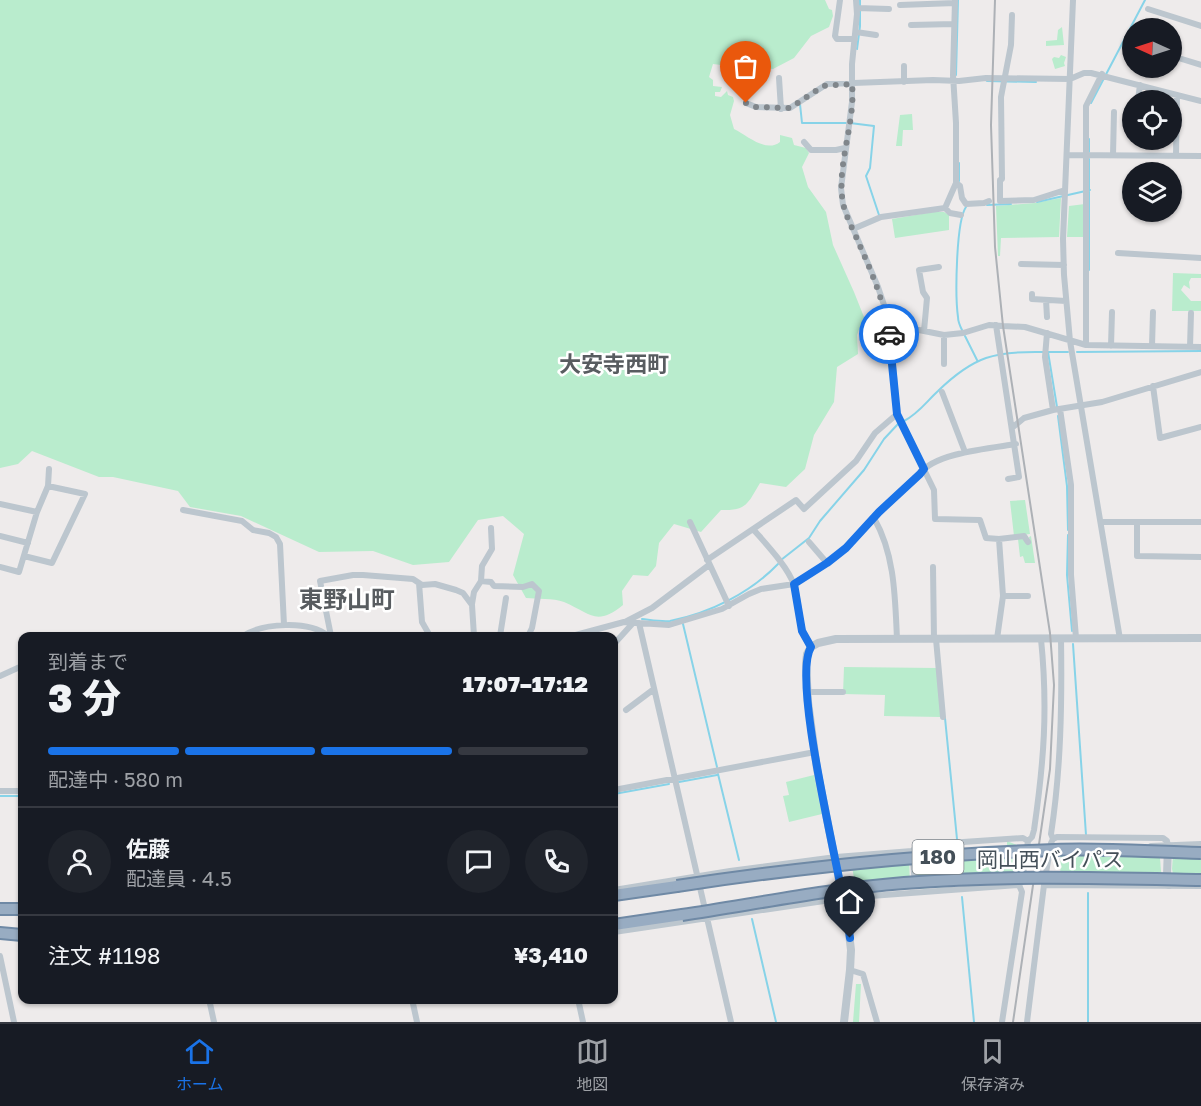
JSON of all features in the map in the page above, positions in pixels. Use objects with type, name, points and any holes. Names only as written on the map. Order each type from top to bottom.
[{"type":"highway","name":"岡山西バイパス","points":[[618,894],[756,874],[983,854],[1057,850],[1201,853]]},
{"type":"highway","name":"岡山西バイパス","points":[[618,924],[903,883],[984,878],[1201,880]]},
{"type":"highway","points":[[0,907],[18,908]]},
{"type":"highway","points":[[0,933],[18,935]]},
{"type":"street","points":[[840,0],[835,36],[837,39],[858,34],[876,35]]},
{"type":"street","points":[[856,0],[860,8],[858,34],[852,64],[852,102],[841,188],[843,206],[885,308],[897,414],[934,490],[935,519],[980,520],[986,538],[1024,537],[1028,542]]},
{"type":"street","points":[[1072,0],[1065,194],[1066,301],[1070,341],[1120,639]]},
{"type":"street","points":[[900,5],[955,1],[956,183],[945,208]]},
{"type":"street","points":[[860,8],[889,9]]},
{"type":"street","points":[[1148,9],[1201,26]]},
{"type":"street","points":[[1012,15],[1011,45],[1001,97],[1000,201],[1034,200],[1065,194]]},
{"type":"street","points":[[911,25],[954,24]]},
{"type":"street","points":[[1182,59],[1201,65]]},
{"type":"street","points":[[904,66],[904,82]]},
{"type":"street","points":[[746,103],[756,107],[781,109],[795,105],[827,84],[1070,79],[1083,73],[1158,90]]},
{"type":"street","points":[[1086,345],[1086,106],[1103,76]]},
{"type":"street","points":[[779,78],[781,109]]},
{"type":"street","points":[[1139,90],[1140,85]]},
{"type":"street","points":[[1182,96],[1201,101]]},
{"type":"street","points":[[1113,155],[1114,112]]},
{"type":"street","points":[[804,142],[811,150],[845,148]]},
{"type":"street","points":[[1176,150],[1176,155]]},
{"type":"street","points":[[1067,155],[1201,156]]},
{"type":"street","points":[[956,183],[960,186],[962,198],[966,204],[988,201]]},
{"type":"street","points":[[853,229],[881,217],[945,208]]},
{"type":"street","points":[[945,208],[950,213],[961,215]]},
{"type":"street","points":[[1118,253],[1201,258]]},
{"type":"street","points":[[1021,264],[1064,265]]},
{"type":"street","points":[[924,331],[927,298],[923,292],[919,270],[939,267]]},
{"type":"street","points":[[1032,294],[1032,299],[1066,301]]},
{"type":"street","points":[[1046,300],[1047,318]]},
{"type":"street","points":[[1111,346],[1112,312]]},
{"type":"street","points":[[1152,346],[1153,312]]},
{"type":"street","points":[[1190,347],[1191,314]]},
{"type":"street","points":[[889,333],[924,331],[944,335],[963,333],[989,325],[1025,327],[1086,345],[1201,347]]},
{"type":"street","points":[[996,326],[1016,444],[1019,477],[1008,478]]},
{"type":"street","points":[[1047,333],[1045,357],[1071,485],[1071,575],[1077,638]]},
{"type":"street","points":[[944,335],[944,364]]},
{"type":"street","points":[[1013,427],[1024,418],[1081,407],[1201,372]]},
{"type":"street","points":[[1153,386],[1160,438],[1201,427]]},
{"type":"street","points":[[942,393],[965,452]]},
{"type":"street","points":[[587,632],[624,622],[652,608],[708,562],[796,500],[804,509],[856,461],[875,433],[897,414]]},
{"type":"street","points":[[624,622],[669,625],[761,589],[794,584],[846,548],[924,469],[947,457],[965,452],[1016,444]]},
{"type":"street","points":[[0,567],[19,572],[37,512],[48,486],[50,469]]},
{"type":"street","points":[[24,556],[52,563],[85,494],[48,486]]},
{"type":"street","points":[[0,504],[37,512]]},
{"type":"street","points":[[183,510],[242,521],[254,530],[276,537],[280,544],[285,625]]},
{"type":"street","points":[[874,518],[882,532],[891,561],[897,639]]},
{"type":"street","points":[[690,522],[728,603]]},
{"type":"street","points":[[1101,522],[1201,522]]},
{"type":"street","points":[[1137,522],[1137,556],[1201,557]]},
{"type":"street","points":[[474,632],[472,605],[474,592],[481,581],[482,566],[492,549],[491,528]]},
{"type":"street","points":[[753,529],[794,584],[802,631],[811,647]]},
{"type":"street","points":[[0,536],[28,543]]},
{"type":"street","points":[[997,639],[1002,596],[999,539]]},
{"type":"street","points":[[809,542],[827,563]]},
{"type":"street","points":[[933,567],[935,639],[943,717]]},
{"type":"street","points":[[329,632],[320,581],[353,574],[412,579],[422,585],[443,585],[463,593],[472,605]]},
{"type":"street","points":[[481,581],[491,582],[494,586],[523,587],[532,584],[539,591],[530,632]]},
{"type":"street","points":[[419,583],[422,622],[428,632]]},
{"type":"street","points":[[1002,596],[1028,596]]},
{"type":"street","points":[[501,632],[506,598]]},
{"type":"street","points":[[618,640],[636,623]]},
{"type":"street","points":[[636,623],[654,689],[731,1022]]},
{"type":"street","points":[[250,632],[285,625],[300,625],[322,632]]},
{"type":"street","points":[[1027,1022],[1044,885],[1053,839],[1051,834],[1060,744],[1061,638]]},
{"type":"street","points":[[844,1022],[851,950],[844,898],[815,752],[806,663],[811,647],[828,640],[1201,638]]},
{"type":"street","points":[[1019,885],[1022,882],[1028,841],[1034,830],[1046,739],[1045,677],[1041,639]]},
{"type":"street","points":[[0,676],[18,668]]},
{"type":"street","points":[[626,710],[654,689]]},
{"type":"street","points":[[808,692],[843,692]]},
{"type":"street","points":[[618,789],[815,752]]},
{"type":"street","points":[[0,791],[18,791]]},
{"type":"street","points":[[1053,839],[1063,837],[1163,838],[1168,846],[1167,875],[1170,885]]},
{"type":"street","points":[[912,851],[919,844],[1023,838],[1028,841]]},
{"type":"street","points":[[1075,845],[1201,844]]},
{"type":"street","points":[[618,889],[836,857],[912,851],[1007,848]]},
{"type":"street","points":[[909,892],[915,885],[912,851]]},
{"type":"street","points":[[618,931],[844,898],[1019,885]]},
{"type":"street","points":[[1002,1022],[1022,892],[1019,885]]},
{"type":"street","points":[[1044,885],[1201,886]]},
{"type":"street","points":[[0,938],[18,936]]},
{"type":"street","points":[[0,956],[14,1022]]},
{"type":"street","points":[[850,970],[863,974],[877,1022]]},
{"type":"street","points":[[210,1004],[214,1022]]},
{"type":"street","points":[[413,1004],[417,1022]]},
{"type":"street","points":[[579,1004],[583,1022]]},
{"type":"green space","points":[[0,0],[825,0],[833,16],[829,27],[811,36],[794,58],[773,69],[753,67],[738,55],[729,66],[713,64],[709,77],[713,80],[713,86],[722,87],[720,92],[715,92],[715,96],[721,97],[727,91],[728,95],[733,97],[730,115],[734,129],[763,145],[775,145],[780,142],[780,135],[792,138],[794,145],[806,148],[809,153],[802,167],[808,187],[826,212],[833,245],[866,322],[861,324],[857,335],[858,354],[837,367],[834,402],[814,435],[805,469],[786,487],[760,483],[746,504],[736,509],[721,510],[701,532],[674,524],[659,543],[656,566],[648,576],[633,575],[622,591],[623,605],[614,612],[599,617],[587,614],[564,602],[526,598],[513,575],[524,534],[503,516],[478,520],[449,562],[413,565],[373,551],[319,552],[241,516],[190,507],[178,491],[113,477],[99,477],[32,451],[18,464],[0,468]]},
{"type":"green space","points":[[1062,27],[1064,45],[1046,46],[1046,41],[1057,40],[1058,30]]},
{"type":"green space","points":[[1061,55],[1066,57],[1065,66],[1055,69],[1052,59],[1059,58]]},
{"type":"green space","points":[[912,114],[913,130],[903,130],[902,146],[896,146],[900,115]]},
{"type":"green space","points":[[1061,198],[1059,237],[1001,238],[1000,256],[998,256],[996,206]]},
{"type":"green space","points":[[1085,204],[1084,237],[1067,237],[1069,206]]},
{"type":"green space","points":[[944,212],[949,215],[949,230],[895,238],[892,219]]},
{"type":"green space","points":[[1173,273],[1201,274],[1201,278],[1191,278],[1190,289],[1184,285],[1181,290],[1191,301],[1201,301],[1201,311],[1172,311]]},
{"type":"green space","points":[[1025,500],[1030,534],[1014,536],[1010,501]]},
{"type":"green space","points":[[1031,536],[1035,563],[1025,563],[1023,556],[1020,557],[1018,539],[1023,538],[1030,543],[1029,537]]},
{"type":"green space","points":[[844,667],[937,668],[941,717],[884,716],[885,695],[843,694]]},
{"type":"green space","points":[[814,775],[822,814],[789,822],[783,796],[789,795],[786,782]]},
{"type":"green space","points":[[1007,841],[1024,848],[1019,880],[998,884],[967,886],[955,884],[916,889],[918,855],[1007,849]]},
{"type":"green space","points":[[1186,847],[1201,848],[1201,884],[1175,883],[1172,869],[1173,855]]},
{"type":"green space","points":[[1061,848],[1158,849],[1164,883],[1060,882]]},
{"type":"green space","points":[[909,854],[910,888],[870,891],[857,895],[851,861]]},
{"type":"green space","points":[[856,984],[861,984],[859,1022],[853,1022]]},
{"type":"waterway","points":[[857,49],[860,0]]},
{"type":"waterway","points":[[956,75],[958,0]]},
{"type":"waterway","points":[[1091,103],[1145,0]]},
{"type":"waterway","points":[[987,81],[1036,82]]},
{"type":"waterway","points":[[800,104],[802,123],[846,123]]},
{"type":"waterway","points":[[850,123],[874,126],[870,168],[866,176],[879,215]]},
{"type":"waterway","points":[[1089,139],[1089,152]]},
{"type":"waterway","points":[[1089,159],[1089,270]]},
{"type":"waterway","points":[[959,163],[959,181]]},
{"type":"waterway","points":[[1037,202],[1090,190]]},
{"type":"waterway","points":[[987,205],[1011,204]]},
{"type":"waterway","points":[[962,330],[957,307],[957,259],[960,227],[966,207]]},
{"type":"waterway","points":[[965,336],[977,360]]},
{"type":"waterway","points":[[1077,352],[1201,351]]},
{"type":"waterway","points":[[904,421],[918,411],[951,379],[974,363],[998,355],[1043,352]]},
{"type":"waterway","points":[[1057,407],[1048,352],[1068,352]]},
{"type":"waterway","points":[[1058,416],[1067,486],[1068,530]]},
{"type":"waterway","points":[[781,560],[809,538],[820,521],[864,470],[884,439],[898,424]]},
{"type":"waterway","points":[[1068,535],[1067,575],[1072,631]]},
{"type":"waterway","points":[[642,619],[670,621],[700,613],[742,593],[778,564]]},
{"type":"waterway","points":[[683,624],[717,767]]},
{"type":"waterway","points":[[1073,644],[1086,835]]},
{"type":"waterway","points":[[945,718],[957,839]]},
{"type":"waterway","points":[[718,774],[739,860]]},
{"type":"waterway","points":[[679,782],[717,775]]},
{"type":"waterway","points":[[618,793],[669,784]]},
{"type":"waterway","points":[[0,796],[18,796]]},
{"type":"waterway","points":[[1088,893],[1088,1022]]},
{"type":"waterway","points":[[962,897],[974,1022]]},
{"type":"waterway","points":[[752,919],[776,1022]]},
{"type":"railway","points":[[995,0],[991,125],[995,247],[1003,326],[1050,633],[1054,685],[1050,769],[1013,1022]]},
{"type":"way so far","points":[[746,103],[756,107],[790,108],[827,84],[852,84],[852,102],[841,188],[843,206],[878,287],[885,308],[889,334]]},
{"type":"district","name":"大安寺西町","points":[[614,364]]},
{"type":"district","name":"東野山町","points":[[347,600]]},
{"type":"route","points":[[850,938],[834,846],[820,787],[808,702],[806,663],[811,647],[802,631],[794,584],[846,548],[879,512],[924,469],[897,414],[889,334]]}]
